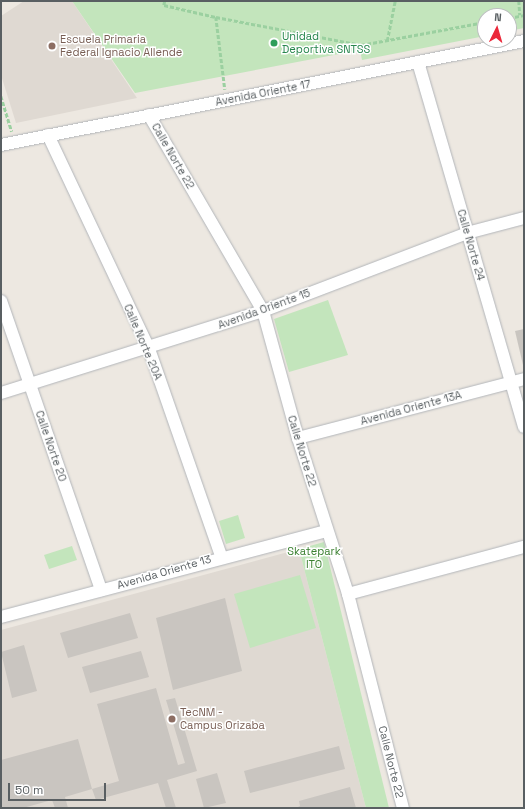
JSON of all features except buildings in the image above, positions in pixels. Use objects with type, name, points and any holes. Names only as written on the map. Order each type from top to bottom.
[{"type":"street","name":"Avenida Oriente 17","points":[[1,144],[524,41]]},
{"type":"street","name":"Calle Norte 24","points":[[418,62],[524,427]]},
{"type":"street","name":"Calle Norte 22","points":[[149,115],[263,311],[298,438],[348,594],[403,808]]},
{"type":"street","name":"Calle Norte 20A","points":[[48,135],[149,349],[221,556]]},
{"type":"street","name":"Avenida Oriente 15","points":[[1,393],[149,349],[263,311],[467,233],[524,218]]},
{"type":"street","name":"Calle Norte 20","points":[[1,301],[101,590]]},
{"type":"street","name":"Avenida Oriente 13A","points":[[298,438],[524,379]]},
{"type":"street","name":"Avenida Oriente 13","points":[[1,617],[221,556],[327,530]]},
{"type":"street","points":[[348,594],[524,547]]},
{"type":"path","points":[[165,1],[164,5],[216,17],[361,45],[477,24]]},
{"type":"path","points":[[387,41],[395,1]]},
{"type":"path","points":[[519,1],[520,16]]},
{"type":"path","points":[[517,17],[524,15]]},
{"type":"path","points":[[216,17],[226,100]]},
{"type":"path","points":[[1,96],[16,141]]},
{"type":"shaded area","name":"Escuela Primaria Federal Ignacio Allende","points":[[24,1],[72,1],[137,98],[16,123],[1,75],[1,16]]},
{"type":"shaded area","name":"TecNM - Campus Orizaba","points":[[299,549],[366,808],[1,808],[1,630]]},
{"type":"green space","name":"Unidad Deportiva SNTSS","points":[[72,1],[524,1],[524,28],[517,29],[517,8],[477,8],[477,38],[362,60],[360,50],[135,93]]},
{"type":"green space","points":[[328,300],[348,355],[289,372],[274,319]]},
{"type":"green space","points":[[238,515],[245,538],[226,544],[219,521]]},
{"type":"green space","name":"Skatepark ITO","points":[[324,542],[389,808],[366,808],[299,549]]},
{"type":"green space","points":[[72,546],[77,560],[49,569],[44,555]]},
{"type":"green space","points":[[300,575],[316,628],[250,648],[234,594]]},
{"type":"place","name":"Unidad Deportiva SNTSS","points":[[274,43]]},
{"type":"place","name":"Escuela Primaria Federal Ignacio Allende","points":[[52,46]]},
{"type":"place","name":"TecNM - Campus Orizaba","points":[[172,719]]}]
